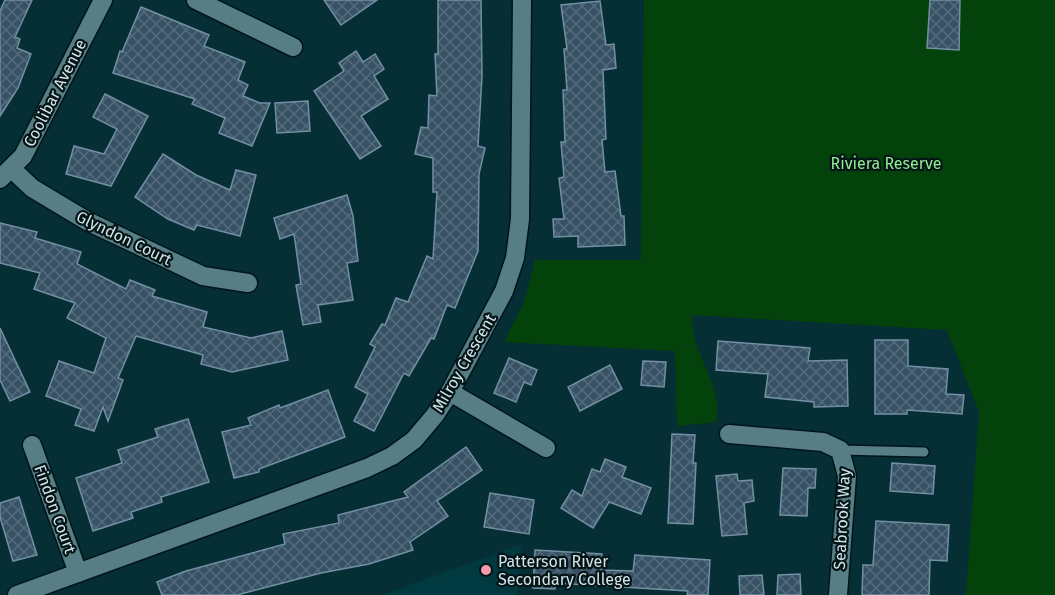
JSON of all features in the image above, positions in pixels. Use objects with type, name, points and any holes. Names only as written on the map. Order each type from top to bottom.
[{"type":"street","name":"Coolibar Avenue","points":[[6,174],[24,156],[103,0]]},
{"type":"street","points":[[196,0],[293,47]]},
{"type":"street","name":"Milroy Crescent","points":[[17,595],[367,468],[392,456],[414,440],[450,392],[504,291],[515,258],[520,219],[522,0]]},
{"type":"street","name":"Glyndon Court","points":[[6,174],[87,221],[203,276],[248,283]]},
{"type":"street","points":[[450,392],[546,448]]},
{"type":"street","name":"Seabrook Way","points":[[729,434],[824,442],[840,450],[847,476],[838,595]]},
{"type":"street","name":"Findon Court","points":[[32,445],[78,573]]},
{"type":"lane","points":[[840,450],[924,452]]},
{"type":"shaded area","name":"Patterson River Secondary College","points":[[522,544],[517,595],[382,595]]},
{"type":"green space","name":"Riviera Reserve","points":[[644,0],[1055,0],[1055,595],[966,595],[979,412],[947,330],[692,315],[696,343],[715,395],[716,422],[677,426],[675,351],[504,342],[524,302],[535,260],[641,260]]},
{"type":"building","points":[[5,0],[32,0],[15,37],[20,39],[17,48],[31,54],[18,88],[0,116],[0,11]]},
{"type":"building","points":[[324,0],[377,0],[341,25]]},
{"type":"building","points":[[438,0],[481,0],[482,76],[478,146],[485,148],[479,174],[478,251],[455,308],[447,305],[434,339],[431,338],[409,376],[404,373],[374,431],[354,421],[368,394],[355,387],[375,347],[370,344],[382,324],[385,325],[396,298],[408,302],[427,256],[433,259],[437,192],[433,192],[433,158],[415,154],[421,127],[428,128],[429,95],[437,96],[435,54],[438,54]]},
{"type":"building","points":[[930,0],[960,0],[959,50],[927,48]]},
{"type":"building","points":[[600,1],[606,45],[614,44],[616,68],[603,70],[606,139],[602,140],[605,172],[615,171],[621,216],[624,216],[625,245],[578,247],[578,236],[554,237],[553,219],[564,219],[559,178],[564,177],[561,142],[565,142],[563,90],[567,90],[564,49],[567,49],[561,5]]},
{"type":"building","points":[[141,7],[209,35],[204,46],[245,62],[238,80],[248,85],[243,96],[260,103],[270,103],[252,146],[219,133],[225,118],[192,104],[195,99],[113,73],[120,51],[122,52]]},
{"type":"building","points":[[356,51],[363,62],[375,54],[384,69],[374,76],[388,99],[361,116],[381,146],[360,159],[314,91],[344,71],[339,63]]},
{"type":"building","points":[[105,94],[148,116],[111,186],[66,174],[74,146],[104,154],[117,129],[93,117]]},
{"type":"building","points":[[308,101],[310,131],[277,133],[275,103]]},
{"type":"building","points":[[163,154],[196,175],[230,190],[236,170],[256,175],[240,236],[197,225],[194,230],[168,219],[135,197]]},
{"type":"building","points":[[347,195],[353,216],[358,261],[347,263],[353,300],[318,305],[321,322],[303,325],[296,285],[301,284],[294,234],[280,239],[274,218]]},
{"type":"building","points":[[0,223],[37,232],[35,238],[81,252],[77,264],[126,289],[130,280],[155,290],[152,296],[207,312],[203,327],[251,338],[282,331],[288,360],[232,372],[201,364],[203,355],[136,336],[118,378],[123,380],[108,421],[103,407],[94,431],[75,425],[81,409],[46,396],[59,361],[94,373],[106,338],[67,318],[75,303],[34,289],[40,273],[0,263]]},
{"type":"building","points":[[0,328],[30,392],[10,401],[0,380]]},
{"type":"building","points":[[875,340],[908,340],[908,366],[948,369],[946,394],[964,395],[962,414],[907,410],[907,414],[875,414]]},
{"type":"building","points":[[718,341],[810,348],[808,361],[847,360],[848,406],[814,407],[814,402],[765,397],[768,374],[716,370]]},
{"type":"building","points":[[509,358],[537,370],[531,385],[524,382],[516,402],[494,393]]},
{"type":"building","points":[[643,361],[666,362],[664,387],[641,385]]},
{"type":"building","points":[[610,365],[622,389],[580,411],[568,387]]},
{"type":"building","points":[[328,390],[345,437],[259,469],[259,472],[234,478],[222,432],[251,425],[248,418],[279,405],[280,408]]},
{"type":"building","points":[[188,419],[209,482],[161,497],[162,502],[131,512],[133,518],[93,531],[76,478],[122,463],[118,450],[158,437],[155,429]]},
{"type":"building","points":[[672,434],[695,435],[693,524],[668,523]]},
{"type":"building","points":[[466,447],[482,470],[437,501],[448,516],[410,542],[413,550],[369,564],[321,573],[237,595],[162,595],[157,582],[186,571],[285,544],[283,534],[339,523],[338,515],[408,497],[404,492]]},
{"type":"building","points":[[605,459],[626,467],[622,477],[651,488],[641,514],[609,502],[593,528],[561,508],[572,490],[582,496],[592,469],[600,472]]},
{"type":"building","points":[[892,463],[935,466],[933,494],[890,491]]},
{"type":"building","points":[[783,468],[816,469],[815,488],[808,488],[807,516],[780,515]]},
{"type":"building","points":[[737,474],[738,481],[752,480],[754,501],[744,503],[747,534],[722,536],[716,476]]},
{"type":"building","points":[[490,493],[534,500],[529,534],[484,527]]},
{"type":"building","points":[[19,497],[37,555],[13,561],[0,517],[0,503]]},
{"type":"building","points":[[876,521],[949,525],[947,561],[930,560],[929,595],[862,595],[863,565],[873,565]]},
{"type":"building","points":[[535,550],[602,554],[601,570],[633,571],[635,555],[710,560],[708,595],[687,595],[688,591],[555,583],[555,589],[533,588]]},
{"type":"building","points":[[800,574],[801,595],[777,595],[778,575]]},
{"type":"building","points":[[762,575],[764,595],[740,595],[739,576]]},
{"type":"place","name":"Patterson River Secondary College","points":[[486,570]]}]
